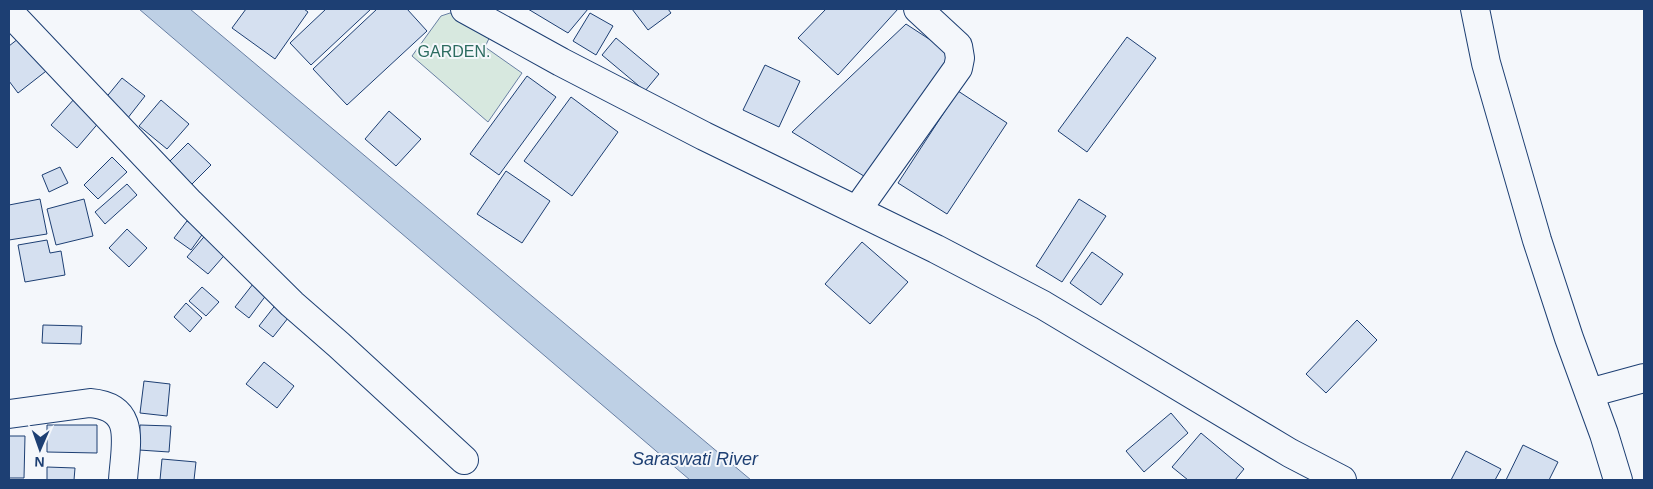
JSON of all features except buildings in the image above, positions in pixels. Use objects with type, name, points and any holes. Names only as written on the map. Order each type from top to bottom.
[{"type":"street","points":[[465,9],[704,136],[936,249],[1043,305],[1282,448],[1342,480]]},
{"type":"street","points":[[857,210],[958,68],[960,58],[958,46],[918,9]]},
{"type":"street","points":[[1475,9],[1486,63],[1535,230],[1569,338],[1618,480]]},
{"type":"street","points":[[9,16],[13,16],[190,203],[292,304],[464,460]]},
{"type":"street","points":[[1589,393],[1644,378]]},
{"type":"street","points":[[9,414],[90,403],[111,407],[123,420],[125,432],[122,480]]},
{"type":"green space","name":"GARDEN.","points":[[450,13],[462,15],[492,32],[485,47],[522,73],[488,122],[412,56],[441,16]]},
{"type":"water","name":"Saraswati River","points":[[139,9],[190,9],[751,480],[690,480]]}]
